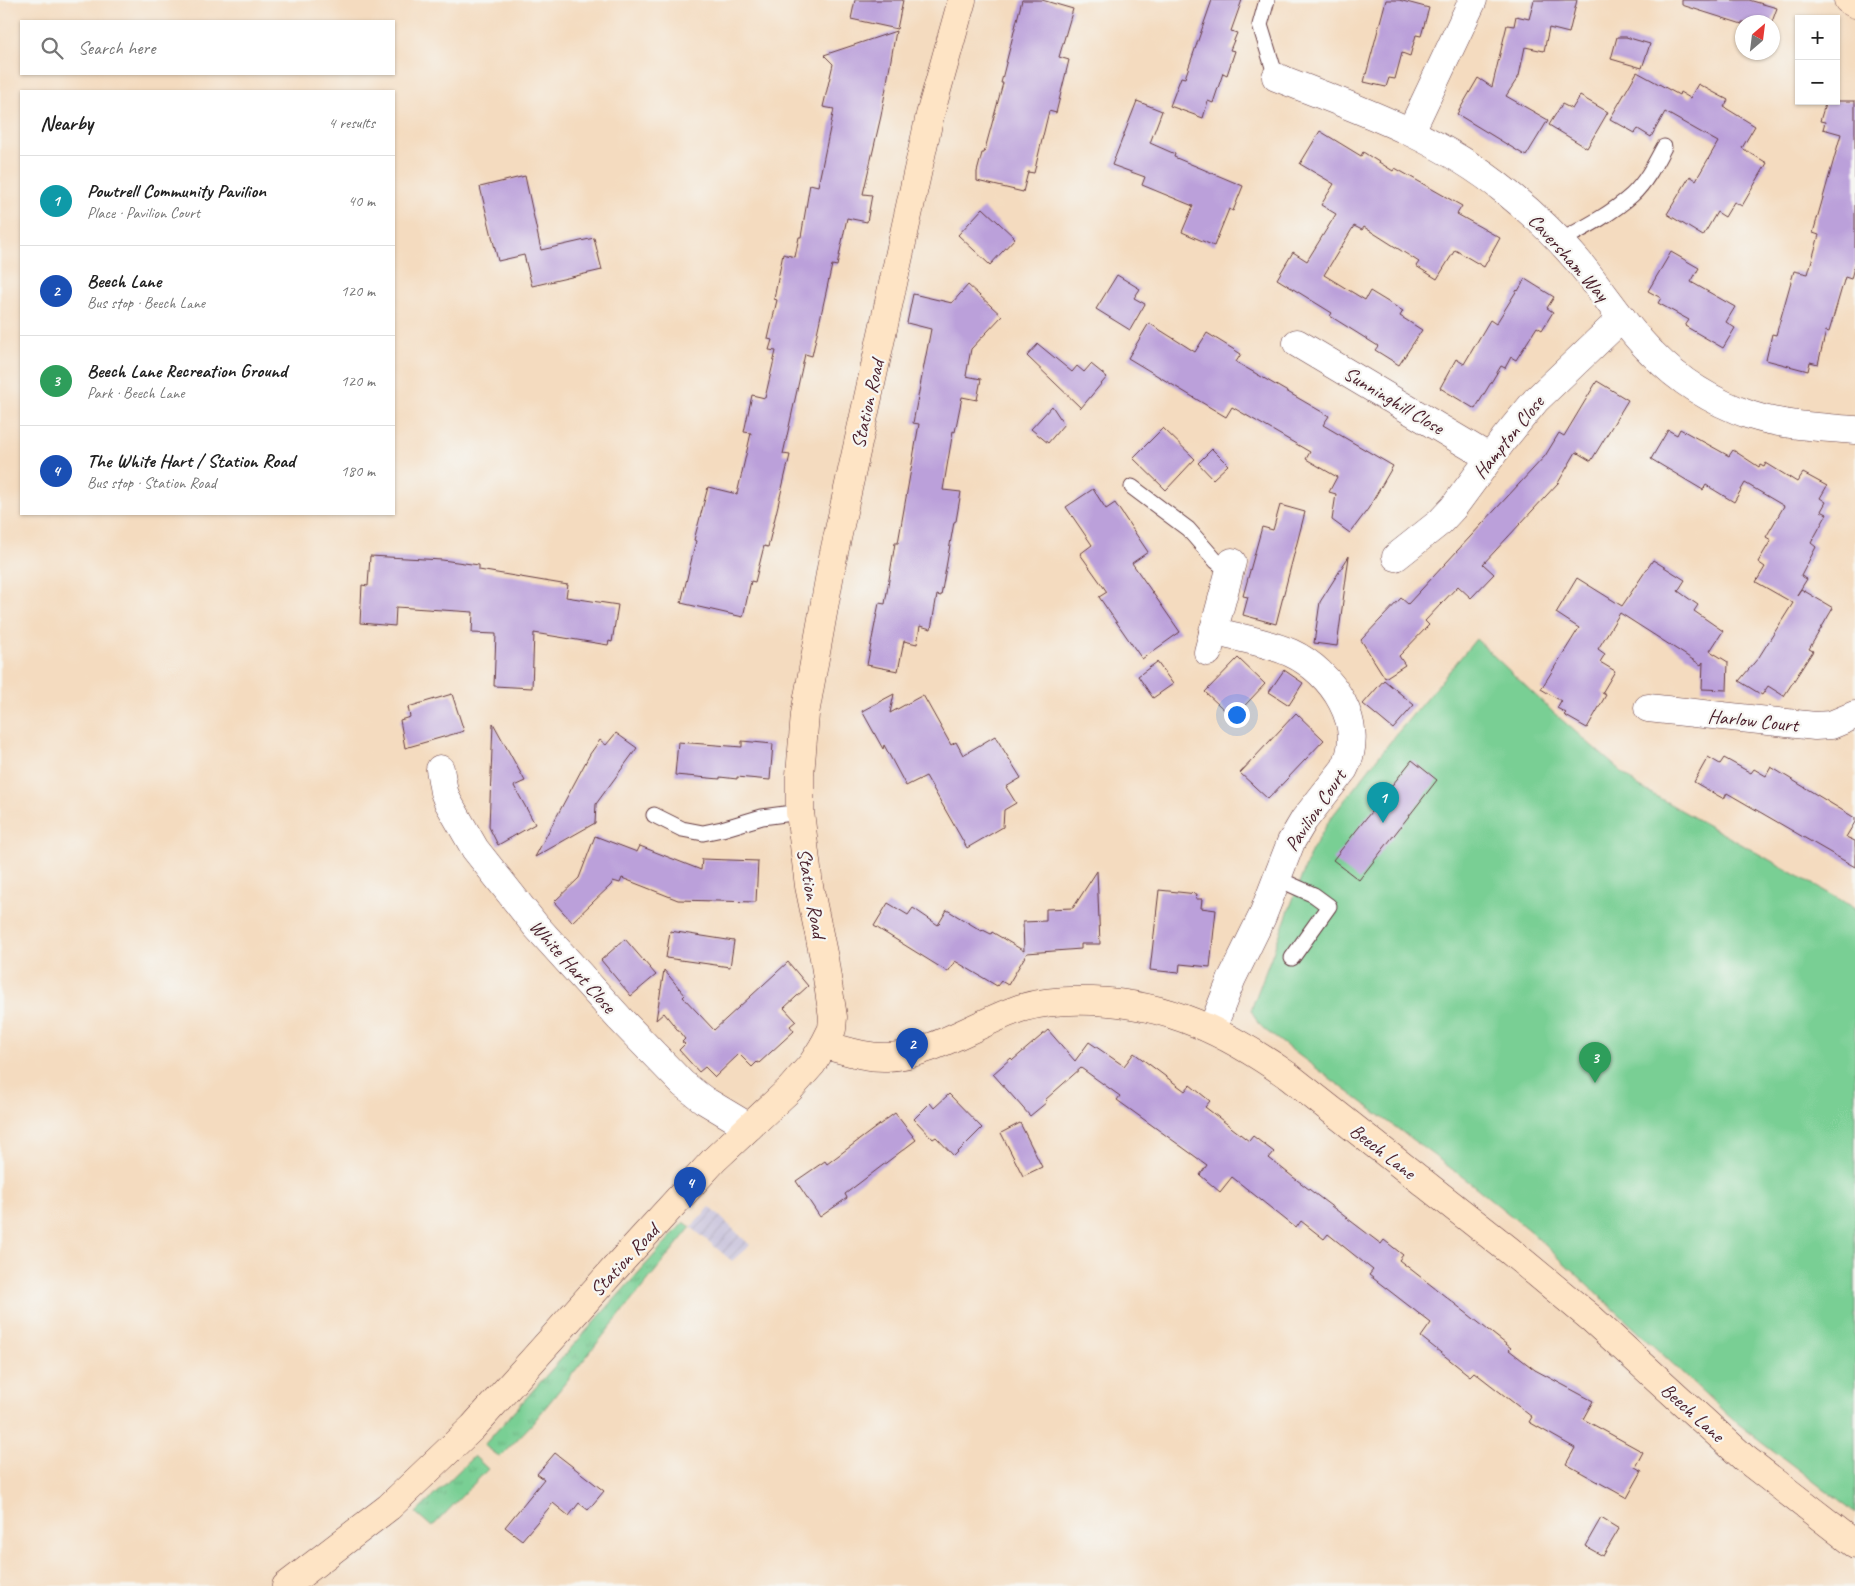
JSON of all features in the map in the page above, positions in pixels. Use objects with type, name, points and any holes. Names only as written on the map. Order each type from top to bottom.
[{"type":"street","name":"Station Road","points":[[286,1586],[388,1507],[474,1427],[714,1160],[790,1088],[812,1064],[832,1029],[833,1017],[824,958],[809,886],[800,812],[800,775],[805,714],[832,557],[930,114],[962,0]]},
{"type":"street","points":[[1412,131],[1473,0]]},
{"type":"street","points":[[1848,0],[1855,4]]},
{"type":"street","name":"Caversham Way","points":[[1276,77],[1412,131],[1504,189],[1560,241],[1592,278],[1650,352],[1664,366],[1706,395],[1734,409],[1775,421],[1796,425],[1855,430]]},
{"type":"street","name":"Hampton Close","points":[[1396,557],[1440,522],[1454,508],[1490,458],[1536,400],[1622,318]]},
{"type":"street","name":"Sunninghill Close","points":[[1297,342],[1490,458]]},
{"type":"street","name":"Pavilion Court","points":[[1212,1029],[1232,978],[1262,917],[1284,854],[1297,831],[1338,778],[1349,760],[1352,742],[1349,720],[1342,700],[1312,667],[1280,648],[1210,641],[1230,567]]},
{"type":"street","name":"Harlow Court","points":[[1648,708],[1814,726],[1831,726],[1855,715]]},
{"type":"street","name":"White Hart Close","points":[[440,769],[444,792],[448,802],[475,849],[536,926],[682,1084],[704,1100],[749,1127]]},
{"type":"street","name":"Beech Lane","points":[[824,1045],[875,1056],[896,1056],[927,1047],[1018,1009],[1039,1003],[1056,1001],[1105,1002],[1132,1005],[1182,1017],[1212,1029],[1252,1051],[1287,1075],[1502,1245],[1592,1319],[1743,1457],[1855,1544]]},
{"type":"lane","points":[[1266,0],[1260,25],[1276,77]]},
{"type":"lane","points":[[1560,241],[1594,222],[1632,195],[1651,172],[1664,147]]},
{"type":"lane","points":[[1132,487],[1188,529],[1216,562],[1230,567]]},
{"type":"lane","points":[[654,815],[682,829],[703,833],[722,830],[762,817],[800,812]]},
{"type":"lane","points":[[1276,878],[1314,896],[1329,906],[1292,958]]},
{"type":"shaded area","points":[[710,1207],[750,1245],[732,1261],[691,1227]]},
{"type":"green space","points":[[1476,639],[1554,713],[1638,786],[1855,908],[1855,1513],[1732,1419],[1531,1232],[1472,1184],[1265,1030],[1258,1023],[1251,1010],[1311,852],[1330,819],[1390,742]]},
{"type":"green space","points":[[684,1222],[691,1227],[532,1424],[500,1457],[484,1445]]},
{"type":"green space","points":[[474,1456],[488,1469],[432,1527],[416,1513]]},
{"type":"building","points":[[855,0],[903,0],[897,29],[851,19]]},
{"type":"building","points":[[1022,0],[1042,0],[1073,9],[1059,57],[1069,60],[1056,113],[1049,111],[1034,173],[1028,172],[1023,192],[977,181],[977,172],[1003,83],[1001,83]]},
{"type":"building","points":[[1212,0],[1242,0],[1231,31],[1237,33],[1230,50],[1235,51],[1227,75],[1223,73],[1213,103],[1208,101],[1203,118],[1170,106],[1181,77],[1185,78]]},
{"type":"building","points":[[1386,0],[1399,0],[1429,8],[1421,36],[1416,35],[1410,56],[1402,53],[1395,79],[1389,78],[1386,87],[1364,82]]},
{"type":"building","points":[[1534,0],[1577,0],[1569,33],[1549,28],[1544,51],[1525,47],[1519,76],[1506,96],[1548,120],[1526,156],[1457,114],[1478,78],[1492,87],[1507,25],[1514,26],[1516,16],[1529,19]]},
{"type":"building","points":[[1682,0],[1749,0],[1777,8],[1774,15],[1735,15],[1735,22],[1682,5]]},
{"type":"building","points":[[896,31],[881,116],[863,194],[872,195],[867,222],[847,218],[837,266],[832,265],[812,356],[805,354],[783,454],[790,455],[768,547],[764,546],[755,582],[751,581],[743,617],[681,603],[696,541],[694,540],[708,487],[737,494],[751,433],[744,432],[752,395],[765,398],[776,351],[769,350],[772,340],[768,339],[777,300],[774,299],[783,254],[795,257],[799,237],[801,237],[810,184],[818,186],[834,109],[823,107],[833,64],[824,55]]},
{"type":"building","points":[[1617,37],[1626,37],[1650,44],[1642,68],[1611,59]]},
{"type":"building","points":[[1637,72],[1679,95],[1680,92],[1690,98],[1698,84],[1728,100],[1724,107],[1755,126],[1742,148],[1767,163],[1742,206],[1734,202],[1725,217],[1717,212],[1703,236],[1667,214],[1690,176],[1696,180],[1718,142],[1665,112],[1651,137],[1638,129],[1635,133],[1610,119]]},
{"type":"building","points":[[1580,96],[1608,112],[1587,148],[1549,125],[1562,104],[1572,109]]},
{"type":"building","points":[[1137,101],[1162,111],[1150,143],[1175,154],[1174,157],[1243,186],[1233,211],[1229,209],[1214,246],[1182,232],[1193,206],[1142,185],[1145,177],[1112,165]]},
{"type":"building","points":[[1840,101],[1855,101],[1855,263],[1851,279],[1845,277],[1829,332],[1826,331],[1818,364],[1810,362],[1808,371],[1766,360],[1772,334],[1776,335],[1794,271],[1808,274],[1819,235],[1813,233],[1841,134],[1823,129],[1825,122],[1820,121],[1825,105],[1840,105]]},
{"type":"building","points":[[1320,131],[1361,156],[1363,152],[1393,171],[1395,168],[1462,206],[1457,214],[1500,238],[1484,267],[1455,250],[1437,279],[1416,266],[1419,262],[1364,227],[1362,230],[1354,226],[1324,275],[1365,300],[1370,291],[1403,311],[1400,316],[1422,330],[1399,365],[1375,350],[1378,346],[1330,316],[1332,313],[1277,279],[1293,252],[1307,261],[1336,214],[1321,205],[1334,184],[1300,164]]},
{"type":"building","points":[[525,176],[541,250],[594,238],[602,270],[532,286],[524,255],[498,261],[480,187]]},
{"type":"building","points":[[983,208],[1015,238],[990,265],[958,235]]},
{"type":"building","points":[[1671,252],[1699,268],[1691,282],[1735,307],[1726,322],[1735,328],[1723,348],[1685,326],[1689,320],[1658,303],[1661,298],[1648,291]]},
{"type":"building","points":[[1117,275],[1140,289],[1134,298],[1145,304],[1130,330],[1096,309]]},
{"type":"building","points":[[1525,279],[1554,297],[1547,308],[1553,312],[1542,330],[1537,327],[1516,360],[1511,357],[1505,368],[1501,366],[1475,409],[1440,388],[1456,359],[1464,364],[1490,320],[1496,324]]},
{"type":"building","points":[[968,285],[1002,316],[971,349],[966,376],[981,379],[977,400],[962,397],[955,432],[953,431],[943,490],[961,492],[941,596],[937,595],[931,629],[920,626],[917,644],[904,641],[898,671],[867,665],[879,603],[885,604],[895,543],[898,543],[919,424],[913,423],[931,329],[907,323],[913,294],[952,303]]},
{"type":"building","points":[[1149,323],[1195,352],[1207,333],[1241,354],[1236,362],[1329,416],[1323,425],[1393,466],[1368,509],[1350,533],[1332,520],[1336,494],[1329,492],[1337,477],[1306,459],[1310,452],[1232,407],[1226,417],[1128,358]]},
{"type":"building","points":[[1038,344],[1072,372],[1077,366],[1084,372],[1091,364],[1107,377],[1081,408],[1027,356]]},
{"type":"building","points":[[1597,381],[1628,400],[1591,461],[1576,452],[1558,483],[1483,564],[1494,574],[1471,598],[1458,586],[1425,621],[1429,625],[1399,656],[1405,665],[1385,678],[1361,640],[1401,598],[1408,604],[1545,456],[1559,433],[1564,436]]},
{"type":"building","points":[[1052,406],[1064,424],[1048,443],[1031,429]]},
{"type":"building","points":[[1163,428],[1195,459],[1166,490],[1133,458]]},
{"type":"building","points":[[1680,429],[1729,456],[1733,450],[1759,467],[1760,465],[1764,467],[1766,463],[1797,482],[1803,473],[1827,486],[1820,498],[1826,502],[1821,511],[1827,514],[1811,543],[1816,547],[1801,576],[1807,579],[1797,595],[1801,589],[1833,608],[1809,649],[1813,651],[1784,696],[1768,686],[1762,695],[1739,681],[1759,657],[1793,603],[1756,582],[1765,567],[1758,562],[1771,540],[1766,537],[1784,506],[1745,483],[1734,502],[1706,485],[1703,490],[1651,459],[1668,430],[1677,435]]},
{"type":"building","points":[[1212,449],[1228,465],[1213,479],[1198,463]]},
{"type":"building","points":[[1093,489],[1106,509],[1115,503],[1148,552],[1132,563],[1180,632],[1142,659],[1099,597],[1107,592],[1080,554],[1092,545],[1066,507]]},
{"type":"building","points":[[1280,505],[1305,512],[1276,624],[1243,615],[1248,597],[1243,596],[1262,527],[1273,530]]},
{"type":"building","points":[[370,556],[442,560],[479,565],[479,570],[568,585],[566,597],[618,605],[612,642],[609,641],[608,645],[534,633],[532,688],[494,686],[496,634],[472,633],[473,612],[396,607],[395,626],[360,623],[362,585],[368,586]]},
{"type":"building","points":[[1349,556],[1337,646],[1314,643],[1320,602]]},
{"type":"building","points":[[1653,560],[1685,580],[1678,591],[1698,605],[1694,611],[1723,631],[1710,651],[1728,662],[1727,690],[1702,689],[1703,662],[1701,665],[1620,613],[1598,649],[1605,654],[1600,662],[1615,671],[1602,693],[1606,695],[1587,728],[1564,715],[1566,713],[1557,708],[1561,701],[1541,689],[1579,628],[1556,613],[1577,578],[1622,606]]},
{"type":"building","points":[[1238,658],[1265,684],[1233,718],[1205,692]]},
{"type":"building","points":[[1157,662],[1173,684],[1153,698],[1138,676]]},
{"type":"building","points":[[1284,670],[1303,683],[1289,705],[1269,692]]},
{"type":"building","points":[[1384,680],[1414,705],[1393,729],[1363,704]]},
{"type":"building","points":[[452,694],[464,731],[405,748],[400,720],[410,717],[408,707]]},
{"type":"building","points":[[894,694],[890,713],[923,695],[951,745],[956,742],[963,755],[995,736],[1021,778],[1006,787],[1016,803],[1004,810],[1003,827],[967,848],[926,776],[906,786],[884,745],[883,749],[862,711]]},
{"type":"building","points":[[1296,713],[1324,740],[1268,799],[1240,773]]},
{"type":"building","points":[[493,723],[525,781],[514,786],[535,824],[498,845],[489,827]]},
{"type":"building","points":[[616,733],[637,748],[596,804],[595,823],[535,857],[590,754],[600,740],[606,745]]},
{"type":"building","points":[[742,741],[773,744],[770,780],[737,777],[737,779],[720,777],[720,779],[675,775],[678,742],[742,747]]},
{"type":"building","points":[[1708,757],[1720,764],[1724,758],[1751,773],[1754,769],[1766,776],[1771,767],[1855,818],[1855,822],[1846,837],[1855,841],[1855,867],[1727,793],[1724,799],[1694,782]]},
{"type":"building","points":[[1412,760],[1437,780],[1359,880],[1333,860]]},
{"type":"building","points":[[595,836],[637,852],[640,846],[701,870],[702,859],[758,861],[756,902],[678,900],[622,878],[620,883],[613,881],[572,922],[554,902],[579,878]]},
{"type":"building","points":[[1097,871],[1100,944],[1081,944],[1081,949],[1027,953],[1008,985],[1001,981],[997,986],[955,961],[948,972],[874,926],[888,903],[908,915],[913,908],[938,925],[947,910],[982,931],[991,934],[992,932],[1024,951],[1023,922],[1046,921],[1046,909],[1073,908]]},
{"type":"building","points":[[1159,890],[1197,894],[1196,899],[1202,899],[1201,908],[1216,910],[1210,967],[1180,964],[1179,973],[1150,970]]},
{"type":"building","points":[[670,931],[734,941],[730,967],[666,958]]},
{"type":"building","points":[[625,939],[656,975],[631,996],[601,960]]},
{"type":"building","points":[[788,962],[808,986],[784,1008],[796,1021],[790,1026],[794,1031],[759,1063],[757,1062],[752,1067],[739,1054],[715,1077],[705,1067],[699,1072],[679,1050],[685,1044],[682,1042],[685,1039],[664,1013],[656,1020],[664,970],[685,995],[683,997],[714,1030]]},
{"type":"building","points":[[1048,1030],[1075,1061],[1089,1042],[1124,1066],[1134,1053],[1185,1091],[1190,1085],[1210,1101],[1205,1107],[1249,1141],[1253,1136],[1274,1152],[1269,1158],[1381,1244],[1384,1240],[1403,1255],[1399,1260],[1511,1348],[1509,1350],[1535,1370],[1593,1401],[1583,1419],[1643,1452],[1635,1467],[1642,1471],[1627,1498],[1566,1464],[1575,1448],[1529,1422],[1532,1417],[1474,1372],[1470,1376],[1421,1337],[1431,1323],[1369,1275],[1373,1270],[1328,1234],[1324,1239],[1301,1221],[1296,1228],[1232,1177],[1220,1192],[1200,1175],[1207,1165],[1117,1100],[1120,1096],[1081,1068],[1030,1116],[993,1074],[1011,1058],[1013,1060]]},
{"type":"building","points":[[949,1094],[982,1128],[954,1156],[936,1137],[933,1139],[914,1119],[930,1103],[934,1108]]},
{"type":"building","points":[[895,1113],[916,1140],[845,1194],[847,1198],[820,1217],[796,1181],[825,1161],[827,1164]]},
{"type":"building","points":[[1020,1123],[1042,1167],[1023,1176],[1001,1133]]},
{"type":"building","points":[[555,1453],[604,1491],[588,1510],[579,1503],[569,1516],[553,1503],[522,1540],[505,1527],[544,1479],[537,1474]]},
{"type":"building","points":[[1601,1518],[1619,1529],[1603,1556],[1585,1546]]},
{"type":"place","name":"Powtrell Community Pavilion","points":[[1383,823]]},
{"type":"place","name":"Beech Lane","points":[[912,1069]]},
{"type":"place","name":"Beech Lane Recreation Ground","points":[[1595,1083]]},
{"type":"place","name":"The White Hart / Station Road","points":[[690,1208]]}]
